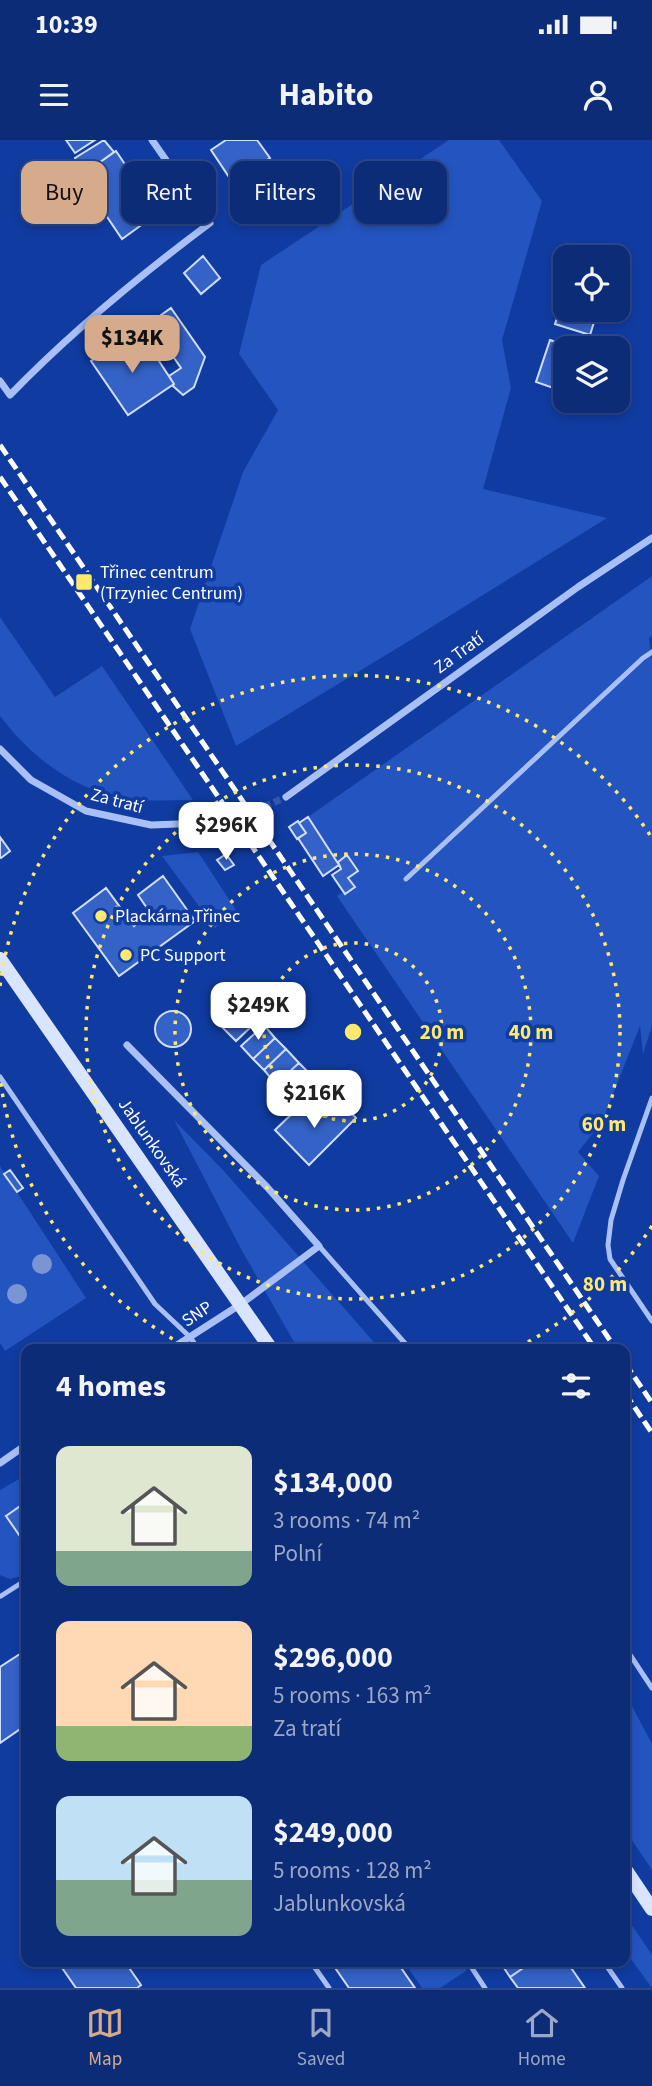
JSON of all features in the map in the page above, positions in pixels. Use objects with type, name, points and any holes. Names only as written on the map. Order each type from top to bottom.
[{"type":"main road","name":"Jablunkovská","points":[[0,959],[268,1344]]},
{"type":"main road","points":[[630,1876],[652,1909]]},
{"type":"street","points":[[0,381],[10,395],[44,360],[96,314],[161,259],[210,223],[152,140]]},
{"type":"street","name":"Za Tratí","points":[[286,797],[578,587],[652,538]]},
{"type":"street","name":"Za tratí","points":[[0,749],[31,780],[86,811],[151,825],[204,823]]},
{"type":"street","points":[[127,1045],[267,1187],[319,1246]]},
{"type":"street","name":"SNP","points":[[179,1344],[241,1304],[319,1246]]},
{"type":"street","points":[[0,1463],[21,1448]]},
{"type":"lane","points":[[406,879],[652,652]]},
{"type":"lane","points":[[0,1077],[155,1304],[195,1344]]},
{"type":"lane","points":[[652,1098],[623,1180],[607,1245],[610,1259],[652,1321]]},
{"type":"lane","points":[[319,1246],[406,1344]]},
{"type":"lane","points":[[0,1596],[21,1583]]},
{"type":"lane","points":[[630,1655],[652,1688]]},
{"type":"lane","points":[[314,1967],[329,1988]]},
{"type":"lane","points":[[471,1967],[485,1988]]},
{"type":"lane","points":[[607,1967],[622,1988]]},
{"type":"shaded area","points":[[449,140],[499,140],[542,201],[502,340],[511,388],[483,489],[607,518],[236,746],[190,629],[243,472],[278,410],[239,354],[261,265],[323,224],[340,224],[340,212],[354,203],[354,224],[447,224],[447,161],[417,161]]},
{"type":"shaded area","points":[[652,576],[652,636],[649,638],[652,662],[652,1026],[643,1054],[640,1026],[602,1122],[578,1152],[599,1176],[573,1243],[337,896],[354,888],[348,878],[358,871],[347,855],[338,862],[308,817]]},
{"type":"shaded area","points":[[0,617],[55,697],[102,666],[193,800],[141,800],[105,794],[70,779],[25,745],[0,716]]},
{"type":"shaded area","points":[[198,852],[238,913],[215,928],[162,856]]},
{"type":"shaded area","points":[[174,1120],[223,1170],[376,1344],[295,1344],[241,1249]]},
{"type":"shaded area","points":[[0,1166],[86,1298],[5,1351],[0,1343]]},
{"type":"shaded area","points":[[19,1479],[21,1481],[21,1506],[6,1516],[21,1538],[21,1576],[10,1579],[0,1575],[0,1490]]},
{"type":"shaded area","points":[[630,1702],[652,1744],[652,1870],[630,1837]]},
{"type":"shaded area","points":[[630,1922],[652,1955],[652,1988],[630,1958]]},
{"type":"shaded area","points":[[407,1967],[466,1967],[466,1971],[440,1988],[422,1988]]},
{"type":"building","points":[[66,140],[95,140],[75,153]]},
{"type":"building","points":[[104,140],[114,152],[102,161],[77,161],[75,158]]},
{"type":"building","points":[[226,140],[257,140],[270,158],[268,161],[230,161],[230,178],[211,150]]},
{"type":"building","points":[[116,151],[123,161],[121,224],[143,224],[122,239],[107,217],[107,161],[102,161]]},
{"type":"building","points":[[203,256],[220,278],[201,294],[184,273]]},
{"type":"building","points":[[171,308],[205,357],[194,387],[183,395],[173,386],[169,376],[181,368],[150,323]]},
{"type":"building","points":[[556,322],[594,322],[590,335],[555,324]]},
{"type":"building","points":[[129,335],[144,358],[153,352],[174,384],[128,415],[91,361]]},
{"type":"building","points":[[550,340],[553,341],[553,388],[536,382]]},
{"type":"building","points":[[308,817],[339,865],[323,876],[298,838],[306,833],[299,823]]},
{"type":"building","points":[[298,821],[306,833],[297,839],[289,827]]},
{"type":"building","points":[[0,837],[10,851],[1,858],[0,857]]},
{"type":"building","points":[[226,854],[234,865],[225,870],[217,860]]},
{"type":"building","points":[[347,855],[358,871],[348,878],[355,887],[345,894],[332,875],[341,869],[338,862]]},
{"type":"building","points":[[163,876],[195,921],[119,976],[73,913],[106,888],[134,926],[151,914],[138,895]]},
{"type":"building","points":[[173,1011],[186,1016],[191,1029],[186,1042],[173,1047],[160,1042],[155,1029],[160,1016]]},
{"type":"building","points":[[243,1011],[255,1023],[236,1041],[223,1028]]},
{"type":"building","points":[[264,1025],[275,1038],[253,1059],[241,1046]]},
{"type":"building","points":[[275,1038],[286,1049],[264,1070],[253,1059]]},
{"type":"building","points":[[286,1049],[299,1063],[276,1084],[264,1070]]},
{"type":"building","points":[[299,1063],[312,1076],[289,1098],[276,1084]]},
{"type":"building","points":[[341,1102],[356,1118],[309,1165],[275,1130],[298,1108],[304,1115],[314,1105],[326,1117]]},
{"type":"building","points":[[10,1170],[23,1188],[17,1192],[4,1174]]},
{"type":"building","points":[[21,1506],[21,1538],[6,1516]]},
{"type":"building","points":[[21,1653],[21,1728],[0,1743],[0,1667]]},
{"type":"building","points":[[61,1967],[128,1967],[141,1985],[137,1988],[76,1988]]},
{"type":"building","points":[[334,1967],[400,1967],[415,1988],[349,1988]]},
{"type":"building","points":[[503,1967],[525,1967],[510,1977]]},
{"type":"building","points":[[525,1967],[570,1967],[585,1988],[518,1988],[510,1977]]},
{"type":"tunnel","points":[[204,823],[244,816],[286,797]]},
{"type":"railway","points":[[0,445],[613,1344]]},
{"type":"railway","points":[[0,477],[592,1344]]},
{"type":"railway","points":[[630,1370],[652,1403]]},
{"type":"railway","points":[[630,1400],[652,1433]]},
{"type":"place","name":"Třinec centrum (Trzyniec Centrum)","points":[[84,582]]},
{"type":"place","name":"Plackárna Třinec","points":[[101,916]]},
{"type":"place","name":"PC Support","points":[[126,955]]}]
